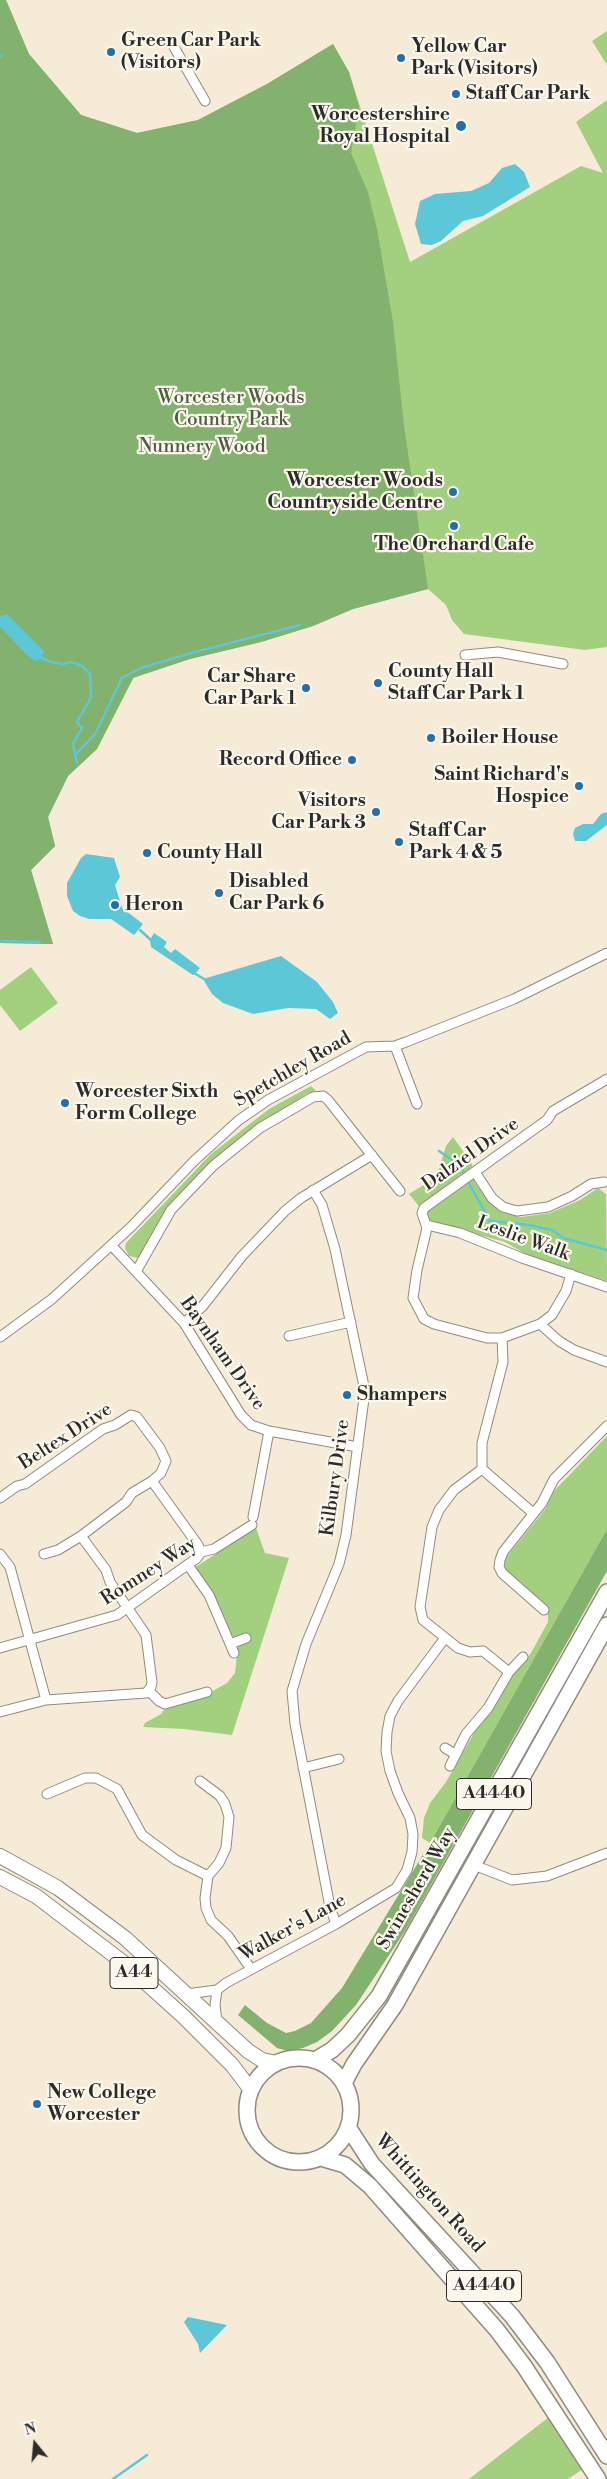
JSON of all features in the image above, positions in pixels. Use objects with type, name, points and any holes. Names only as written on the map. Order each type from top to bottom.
[{"type":"highway","name":"Swinesherd Way","points":[[315,2060],[332,2050],[348,2035],[379,1996],[607,1592]]},
{"type":"highway","name":"Swinesherd Way","points":[[344,2083],[354,2064],[395,2005],[607,1625]]},
{"type":"highway","points":[[295,2058],[315,2060],[331,2068],[344,2083],[352,2110],[348,2127],[334,2149],[322,2158],[292,2161],[274,2156],[259,2143],[250,2128],[247,2115],[251,2090],[260,2075],[277,2063],[295,2058]]},
{"type":"highway","name":"Whittington Road","points":[[348,2127],[372,2164],[512,2316],[547,2362],[607,2456]]},
{"type":"highway","name":"Whittington Road","points":[[322,2158],[345,2165],[370,2186],[498,2330],[586,2457],[598,2479]]},
{"type":"main road","name":"A44","points":[[0,1856],[58,1888],[125,1938],[255,2056],[262,2060],[277,2063]]},
{"type":"main road","name":"A44","points":[[0,1877],[36,1896],[124,1963],[184,2017],[232,2065],[251,2090]]},
{"type":"street","points":[[174,47],[205,101]]},
{"type":"street","points":[[465,655],[498,652],[563,664]]},
{"type":"street","name":"Spetchley Road","points":[[0,1337],[52,1299],[112,1246],[194,1161],[254,1110],[296,1084],[366,1046],[395,1046],[514,999],[607,953]]},
{"type":"street","points":[[395,1046],[417,1104]]},
{"type":"street","name":"Dalziel Drive","points":[[571,1274],[560,1303],[552,1315],[540,1324],[502,1338],[487,1338],[434,1324],[424,1319],[414,1298],[426,1225],[422,1213],[424,1208],[548,1120],[553,1111],[607,1079]]},
{"type":"street","points":[[137,1270],[171,1210],[213,1166],[241,1141],[306,1100],[323,1096],[400,1191]]},
{"type":"street","points":[[184,1323],[213,1295],[258,1238],[284,1211],[313,1190],[372,1155]]},
{"type":"street","points":[[473,1173],[492,1198],[504,1207],[517,1211],[548,1207],[572,1196],[591,1184],[606,1183]]},
{"type":"street","name":"Kilbury Drive","points":[[313,1190],[322,1205],[335,1248],[365,1391],[346,1535],[339,1564],[306,1644],[292,1691],[295,1724],[303,1768],[330,1907],[336,1924]]},
{"type":"street","name":"Leslie Walk","points":[[426,1225],[460,1233],[522,1258],[607,1287]]},
{"type":"street","name":"Baynham Drive","points":[[112,1246],[137,1270],[184,1323],[251,1426],[358,1448]]},
{"type":"street","points":[[289,1336],[351,1322]]},
{"type":"street","points":[[540,1324],[559,1341],[574,1350],[607,1362]]},
{"type":"street","points":[[502,1338],[503,1362],[482,1443],[482,1469],[533,1513]]},
{"type":"street","name":"Beltex Drive","points":[[0,1498],[17,1486],[25,1484],[103,1429],[131,1415],[137,1418],[160,1448],[166,1461],[160,1473],[152,1481]]},
{"type":"street","points":[[544,1610],[510,1582],[499,1567],[503,1552],[542,1503],[554,1479],[607,1426]]},
{"type":"street","name":"Romney Way","points":[[0,1648],[106,1619],[128,1608],[200,1556],[201,1552],[214,1549],[252,1521],[269,1431]]},
{"type":"street","points":[[482,1469],[461,1484],[446,1499],[432,1527],[420,1607],[423,1620],[445,1638],[463,1651],[483,1652],[510,1672]]},
{"type":"street","points":[[44,1554],[58,1550],[81,1536],[126,1502],[132,1493],[152,1481],[198,1544],[201,1552]]},
{"type":"street","points":[[81,1536],[106,1570],[110,1582],[148,1642],[152,1682],[150,1691]]},
{"type":"street","points":[[0,1554],[10,1568],[46,1700]]},
{"type":"street","points":[[188,1565],[210,1595],[232,1648],[246,1638]]},
{"type":"street","name":"Walker's Lane","points":[[186,1994],[217,1990],[251,1969],[336,1924],[396,1888],[406,1870],[412,1852],[413,1834],[410,1818],[395,1786],[386,1751],[390,1716],[398,1701],[445,1638]]},
{"type":"street","points":[[450,1766],[466,1734],[497,1695],[510,1672],[523,1657]]},
{"type":"street","points":[[150,1691],[159,1701],[165,1704],[207,1692]]},
{"type":"street","points":[[0,1712],[46,1700],[150,1691]]},
{"type":"street","points":[[445,1748],[455,1754]]},
{"type":"street","points":[[303,1768],[339,1759]]},
{"type":"street","points":[[47,1794],[85,1778],[96,1778],[110,1784],[123,1797],[142,1836],[176,1860],[208,1876]]},
{"type":"street","points":[[200,1781],[220,1796],[226,1804],[229,1817],[226,1848],[219,1863],[208,1876],[205,1898],[206,1908],[211,1920],[228,1936],[251,1969]]},
{"type":"street","points":[[474,1865],[512,1880],[547,1876],[607,1853]]},
{"type":"street","points":[[217,1990],[215,2005],[217,2022]]},
{"type":"green space","name":"Nunnery Wood","points":[[0,0],[6,0],[29,54],[81,115],[137,133],[198,120],[267,84],[333,44],[349,72],[410,262],[581,166],[603,173],[576,122],[607,100],[607,647],[585,650],[464,634],[452,620],[446,605],[428,589],[353,609],[313,626],[261,642],[190,659],[134,677],[97,749],[68,776],[48,817],[55,846],[31,870],[53,944],[0,943]]},
{"type":"green space","name":"Nunnery Wood","points":[[0,0],[6,0],[29,54],[81,115],[137,133],[198,120],[267,84],[333,44],[349,72],[359,107],[351,153],[368,192],[377,229],[393,322],[404,426],[428,589],[353,609],[313,626],[261,642],[190,659],[133,678],[97,749],[68,776],[48,817],[55,846],[31,870],[53,944],[0,943]]},
{"type":"green space","points":[[607,31],[607,65],[592,41]]},
{"type":"green space","points":[[31,967],[58,1003],[20,1031],[0,1005],[0,990]]},
{"type":"green space","points":[[311,1086],[316,1091],[308,1093],[257,1126],[209,1164],[162,1215],[143,1255],[139,1258],[129,1256],[125,1248],[126,1243],[211,1154],[269,1109]]},
{"type":"green space","points":[[453,1137],[472,1164],[475,1183],[501,1212],[521,1217],[550,1213],[580,1200],[598,1188],[606,1194],[607,1281],[527,1255],[505,1242],[432,1222],[409,1194],[430,1181],[439,1169],[446,1146]]},
{"type":"green space","points":[[607,1436],[607,1529],[430,1843],[422,1838],[424,1818],[430,1803],[446,1782],[478,1726],[500,1698],[507,1683],[531,1653],[548,1622],[548,1613],[525,1593],[502,1566],[508,1555],[546,1508],[553,1492]]},
{"type":"green space","points":[[256,1528],[265,1553],[289,1558],[232,1735],[184,1729],[143,1727],[145,1723],[161,1714],[167,1706],[211,1692],[227,1683],[235,1673],[238,1645],[235,1637],[230,1634],[194,1568]]},
{"type":"green space","points":[[607,1529],[607,1571],[405,1931],[356,2005],[332,2031],[317,2042],[303,2048],[288,2051],[277,2048],[238,2015],[245,2005],[267,2023],[286,2033],[295,2031],[311,2023],[342,1988],[430,1843]]},
{"type":"green space","points":[[549,2417],[583,2469],[568,2479],[469,2479]]},
{"type":"water","points":[[515,164],[524,172],[530,187],[483,216],[463,221],[441,241],[432,245],[421,244],[415,224],[420,201],[435,194],[471,191],[489,183],[502,168]]},
{"type":"water","points":[[7,614],[44,651],[42,658],[35,661],[28,656],[0,627],[0,616]]},
{"type":"water","points":[[607,812],[607,825],[586,841],[575,841],[573,834],[575,828],[583,824],[593,824],[601,814]]},
{"type":"water","points":[[86,854],[114,858],[120,877],[115,885],[122,908],[143,924],[134,935],[111,919],[89,919],[73,911],[67,896],[67,883],[81,858]]},
{"type":"water","points":[[154,933],[167,942],[164,947],[171,953],[175,949],[200,968],[195,974],[193,975],[151,947],[150,940]]},
{"type":"water","points":[[281,956],[317,982],[333,1002],[338,1013],[330,1019],[316,1009],[288,1008],[253,1014],[223,1003],[212,994],[203,979]]},
{"type":"water","points":[[188,2317],[227,2325],[200,2353],[198,2344],[184,2322]]},
{"type":"waterway","points":[[76,754],[95,734],[122,678],[141,668],[191,653],[300,625]]},
{"type":"waterway","points":[[42,658],[63,664],[71,662],[82,666],[90,674],[91,697],[77,722],[82,728],[73,744],[77,763]]},
{"type":"waterway","points":[[140,930],[152,941]]},
{"type":"waterway","points":[[0,941],[40,942]]},
{"type":"waterway","points":[[194,973],[204,979]]},
{"type":"waterway","points":[[439,1151],[461,1166],[465,1175]]},
{"type":"waterway","points":[[467,1180],[490,1221],[529,1225],[552,1230],[563,1238],[607,1250]]},
{"type":"waterway","points":[[113,2479],[147,2455]]},
{"type":"place","name":"Green Car Park (Visitors)","points":[[111,52]]},
{"type":"place","name":"Yellow Car Park (Visitors)","points":[[401,58]]},
{"type":"place","name":"Staff Car Park","points":[[456,94]]},
{"type":"place","name":"Worcestershire Royal Hospital","points":[[461,126]]},
{"type":"place","name":"Worcester Woods Countryside Centre","points":[[453,492]]},
{"type":"place","name":"The Orchard Cafe","points":[[454,526]]},
{"type":"place","name":"County Hall Staff Car Park 1","points":[[378,683]]},
{"type":"place","name":"Car Share Car Park 1","points":[[306,688]]},
{"type":"place","name":"Boiler House","points":[[431,738]]},
{"type":"place","name":"Record Office","points":[[352,760]]},
{"type":"place","name":"Saint Richard's Hospice","points":[[579,786]]},
{"type":"place","name":"Visitors Car Park 3","points":[[376,812]]},
{"type":"place","name":"Staff Car Park 4 & 5","points":[[399,842]]},
{"type":"place","name":"County Hall","points":[[147,853]]},
{"type":"place","name":"Disabled Car Park 6","points":[[219,893]]},
{"type":"place","name":"Heron","points":[[115,905]]},
{"type":"place","name":"Worcester Sixth Form College","points":[[65,1103]]},
{"type":"place","name":"Shampers","points":[[347,1395]]},
{"type":"place","name":"New College Worcester","points":[[37,2104]]},
{"type":"park label","name":"Worcester Woods Country Park","points":[[231,409]]}]
